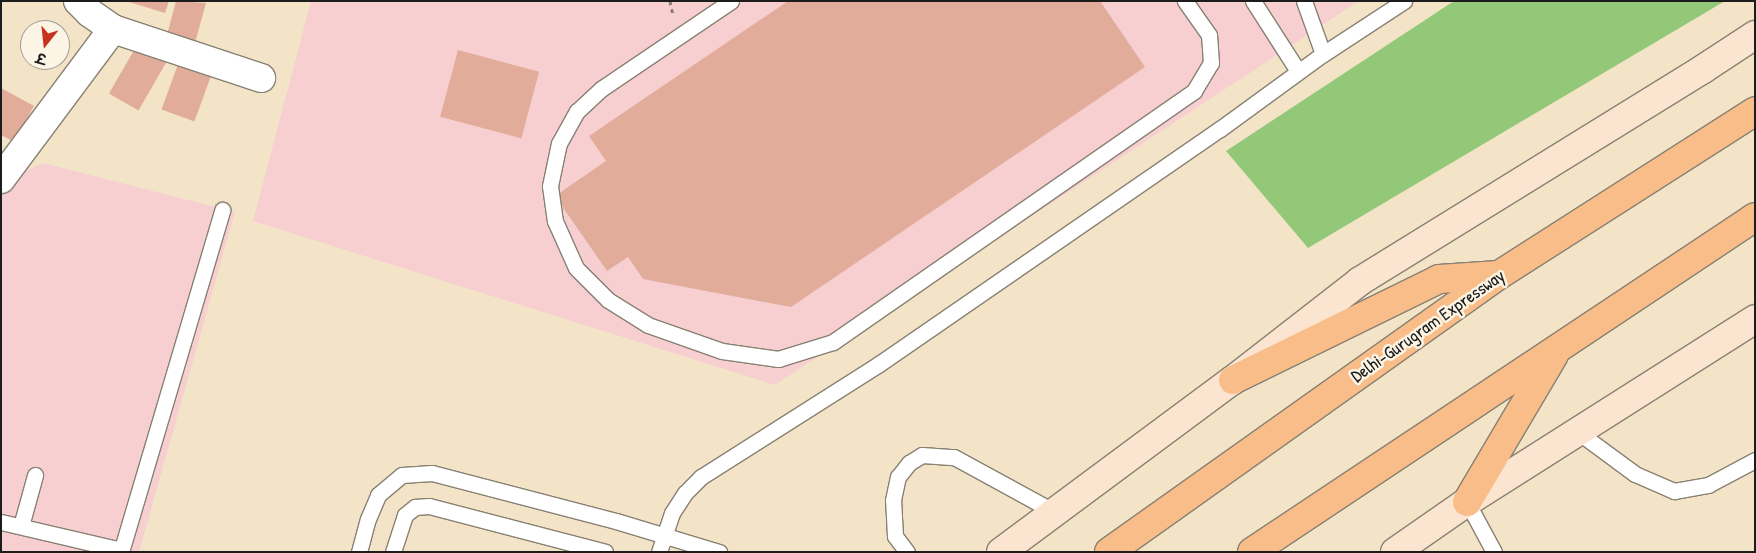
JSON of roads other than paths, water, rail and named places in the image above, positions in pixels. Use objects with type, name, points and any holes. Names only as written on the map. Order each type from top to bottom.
[{"type":"highway","name":"Delhi-Gurugram Expressway","points":[[1109,552],[1499,275],[1755,111]]},
{"type":"highway","points":[[1252,552],[1755,217]]},
{"type":"highway","points":[[1233,380],[1439,279],[1499,275]]},
{"type":"highway","points":[[1467,502],[1557,349]]},
{"type":"highway","points":[[1274,552],[1289,529]]},
{"type":"main road","points":[[1001,552],[1233,380],[1360,281],[1755,35]]},
{"type":"main road","points":[[1395,552],[1467,502],[1755,319]]},
{"type":"street","points":[[78,1],[90,13],[113,29],[261,78]]},
{"type":"street","points":[[1,179],[113,29]]},
{"type":"lane","points":[[731,1],[601,89],[577,111],[559,143],[550,186],[555,221],[576,268],[608,300],[648,325],[722,351],[778,359],[833,342],[1194,91],[1211,63],[1209,35],[1186,1]]},
{"type":"lane","points":[[1253,1],[1298,71]]},
{"type":"lane","points":[[1304,1],[1323,54]]},
{"type":"lane","points":[[659,552],[672,513],[685,493],[701,478],[879,364],[1220,129],[1298,71],[1404,1]]},
{"type":"lane","points":[[1,522],[121,551],[222,210]]},
{"type":"lane","points":[[1578,432],[1634,474],[1674,491],[1708,485],[1755,460]]},
{"type":"lane","points":[[907,552],[895,536],[893,500],[898,477],[909,463],[922,455],[954,457],[1055,512]]},
{"type":"lane","points":[[359,552],[368,519],[378,495],[402,475],[432,473],[664,534],[719,552]]},
{"type":"lane","points":[[21,526],[35,475]]},
{"type":"lane","points":[[1467,502],[1494,552]]},
{"type":"lane","points":[[393,552],[405,515],[415,507],[429,506],[605,552]]}]
